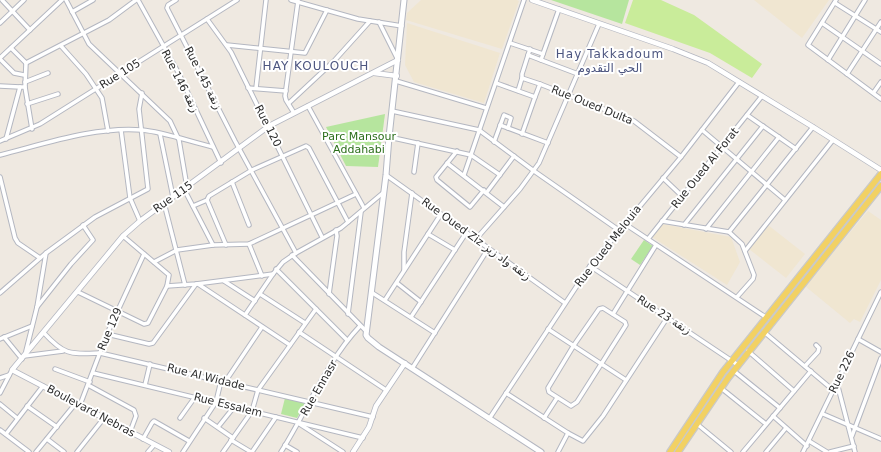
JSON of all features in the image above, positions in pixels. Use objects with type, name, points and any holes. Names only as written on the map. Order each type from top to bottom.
[{"type":"main road","points":[[404,0],[384,192],[365,330],[368,338],[541,452]]},
{"type":"main road","points":[[670,452],[732,360],[881,174]]},
{"type":"main road","points":[[678,452],[748,351],[880,190]]},
{"type":"street","points":[[2,0],[30,30]]},
{"type":"street","points":[[0,23],[24,0]]},
{"type":"street","points":[[24,76],[14,73],[0,59],[62,0]]},
{"type":"street","points":[[66,0],[89,44],[170,121],[180,140],[186,188],[193,206],[213,245]]},
{"type":"street","points":[[72,12],[93,0]]},
{"type":"street","points":[[26,63],[61,46],[116,15],[137,0]]},
{"type":"street","name":"Rue 146 زنقة","points":[[137,0],[184,86],[221,163]]},
{"type":"street","name":"Rue 145 زنقة","points":[[176,0],[168,5],[167,8],[240,149],[296,252]]},
{"type":"street","name":"Rue 105","points":[[0,141],[32,129],[163,48],[237,0]]},
{"type":"street","points":[[256,88],[266,0]]},
{"type":"street","points":[[291,0],[370,21],[402,26]]},
{"type":"street","points":[[464,175],[524,0]]},
{"type":"street","points":[[532,0],[679,51],[708,63],[881,170]]},
{"type":"street","points":[[828,60],[865,0]]},
{"type":"street","points":[[294,113],[285,98],[298,2]]},
{"type":"street","points":[[881,32],[835,2],[808,45],[874,92],[881,99]]},
{"type":"street","points":[[541,60],[559,9]]},
{"type":"street","points":[[227,45],[260,47],[306,53],[327,10]]},
{"type":"street","name":"Rue 120","points":[[207,19],[227,45],[269,126],[322,238]]},
{"type":"street","points":[[289,103],[323,72],[370,21]]},
{"type":"street","points":[[378,22],[398,60]]},
{"type":"street","points":[[847,74],[881,22]]},
{"type":"street","points":[[822,23],[881,64]]},
{"type":"street","points":[[476,239],[534,171],[548,143],[599,24]]},
{"type":"street","points":[[510,43],[543,54]]},
{"type":"street","points":[[61,46],[97,89],[104,102],[108,131]]},
{"type":"street","points":[[11,48],[26,63]]},
{"type":"street","points":[[518,90],[530,49]]},
{"type":"street","points":[[528,55],[578,74]]},
{"type":"street","name":"Rue 115","points":[[12,370],[124,236],[140,221],[221,163],[269,126],[398,60]]},
{"type":"street","points":[[26,63],[24,76],[27,104],[32,129]]},
{"type":"street","points":[[0,86],[20,87],[48,73]]},
{"type":"street","points":[[374,73],[486,108]]},
{"type":"street","name":"Rue Oued Dulta","points":[[522,78],[634,121],[681,157]]},
{"type":"street","name":"Rue Oued Melouia","points":[[489,418],[590,266],[681,157],[739,82]]},
{"type":"street","points":[[874,92],[881,82]]},
{"type":"street","name":"Rue Oued Dulta","points":[[496,83],[535,97],[540,84]]},
{"type":"street","points":[[6,138],[20,87]]},
{"type":"street","points":[[248,88],[286,91]]},
{"type":"street","points":[[0,293],[46,253],[83,225],[103,212],[147,190],[148,187],[139,103],[142,93]]},
{"type":"street","points":[[27,104],[58,94]]},
{"type":"street","name":"Rue Oued Al Forat","points":[[648,239],[762,96]]},
{"type":"street","points":[[522,134],[535,97]]},
{"type":"street","points":[[308,106],[364,208]]},
{"type":"street","points":[[392,111],[479,130],[534,171],[620,231]]},
{"type":"street","points":[[747,115],[796,148]]},
{"type":"street","points":[[494,142],[504,116],[511,117],[508,128]]},
{"type":"street","points":[[500,125],[548,143]]},
{"type":"street","points":[[684,225],[763,126]]},
{"type":"street","points":[[729,232],[813,127]]},
{"type":"street","points":[[0,155],[73,136],[121,130],[142,130],[213,148]]},
{"type":"street","points":[[121,130],[130,198],[140,221]]},
{"type":"street","points":[[702,130],[751,173],[785,200]]},
{"type":"street","points":[[160,134],[173,197]]},
{"type":"street","points":[[389,137],[471,155],[500,175]]},
{"type":"street","points":[[706,228],[779,137]]},
{"type":"street","points":[[745,251],[833,140]]},
{"type":"street","points":[[414,172],[418,143]]},
{"type":"street","points":[[193,206],[207,200],[209,196],[252,170],[284,157],[305,146],[309,148],[348,222]]},
{"type":"street","points":[[457,151],[447,162],[436,179],[469,207],[486,191],[514,156]]},
{"type":"street","points":[[447,162],[486,191],[504,207]]},
{"type":"street","name":"Rue Oued Ziz زنقة واد زيز","points":[[386,175],[565,303]]},
{"type":"street","points":[[0,177],[15,238],[18,243],[40,258]]},
{"type":"street","points":[[663,178],[682,196]]},
{"type":"street","points":[[232,182],[249,225]]},
{"type":"street","points":[[245,315],[276,269],[296,252],[348,222],[384,192]]},
{"type":"street","points":[[404,271],[404,252],[412,193]]},
{"type":"street","points":[[154,262],[177,250],[213,245],[250,244],[338,204],[356,194]]},
{"type":"street","points":[[207,200],[226,245]]},
{"type":"street","points":[[164,203],[185,285]]},
{"type":"street","points":[[348,314],[360,212]]},
{"type":"street","points":[[385,300],[441,214]]},
{"type":"street","points":[[662,221],[729,232],[738,239],[745,251],[754,275],[753,279],[737,297]]},
{"type":"street","points":[[625,224],[767,318]]},
{"type":"street","points":[[37,307],[71,264],[93,240],[83,225]]},
{"type":"street","points":[[329,294],[337,236],[336,230]]},
{"type":"street","points":[[411,318],[466,232]]},
{"type":"street","points":[[428,234],[455,250]]},
{"type":"street","points":[[78,292],[147,324],[167,286],[169,275],[124,236]]},
{"type":"street","points":[[250,244],[262,276]]},
{"type":"street","points":[[613,314],[656,245]]},
{"type":"street","points":[[413,367],[488,249]]},
{"type":"street","points":[[32,326],[2,338],[24,356],[32,326],[37,307],[46,253]]},
{"type":"street","name":"Rue 129","points":[[36,452],[78,404],[89,384],[107,334],[144,254]]},
{"type":"street","points":[[292,255],[365,330]]},
{"type":"street","name":"Rue 23 زنقة","points":[[590,266],[738,365]]},
{"type":"street","points":[[276,269],[348,340]]},
{"type":"street","points":[[167,286],[224,281],[272,274]]},
{"type":"street","points":[[224,281],[254,301]]},
{"type":"street","points":[[397,283],[421,302]]},
{"type":"street","points":[[197,284],[290,345]]},
{"type":"street","points":[[107,334],[149,344],[157,339],[197,284]]},
{"type":"street","points":[[371,292],[435,333]]},
{"type":"street","name":"Rue 226","points":[[803,452],[823,414],[833,390],[881,292]]},
{"type":"street","points":[[260,294],[305,323]]},
{"type":"street","points":[[223,452],[252,411],[258,390],[316,308]]},
{"type":"street","points":[[604,308],[613,314],[625,322],[626,325],[574,405],[569,406],[549,392],[548,388],[574,345],[600,309],[604,308]]},
{"type":"street","points":[[506,393],[580,441],[586,439],[667,318]]},
{"type":"street","name":"Rue Ennasr","points":[[281,452],[337,357],[348,340],[360,326]]},
{"type":"street","points":[[183,452],[204,418],[216,402],[223,381],[262,327]]},
{"type":"street","points":[[548,329],[626,380]]},
{"type":"street","points":[[299,332],[386,390]]},
{"type":"street","points":[[764,332],[833,390]]},
{"type":"street","points":[[44,333],[63,351]]},
{"type":"street","points":[[858,339],[880,351],[881,346]]},
{"type":"street","points":[[805,366],[818,352],[819,348],[816,345]]},
{"type":"street","name":"Rue Al Widade","points":[[24,356],[63,351],[76,353],[100,352],[373,417]]},
{"type":"street","points":[[748,351],[794,391]]},
{"type":"street","points":[[852,436],[881,358]]},
{"type":"street","points":[[353,452],[363,438],[373,417],[376,406],[405,363]]},
{"type":"street","points":[[145,385],[150,364]]},
{"type":"street","points":[[55,369],[89,384],[134,410],[136,416],[130,432]]},
{"type":"street","points":[[0,393],[12,370]]},
{"type":"street","name":"Boulevard Nebras","points":[[12,370],[169,452]]},
{"type":"street","points":[[734,371],[780,408]]},
{"type":"street","points":[[743,452],[811,371]]},
{"type":"street","name":"Rue Essalem","points":[[93,373],[363,438]]},
{"type":"street","points":[[0,378],[9,375]]},
{"type":"street","points":[[837,383],[855,452]]},
{"type":"street","points":[[6,434],[43,386]]},
{"type":"street","points":[[721,388],[766,424]]},
{"type":"street","points":[[180,418],[195,397]]},
{"type":"street","points":[[544,418],[557,398]]},
{"type":"street","points":[[0,404],[17,418]]},
{"type":"street","points":[[27,406],[57,427]]},
{"type":"street","points":[[218,427],[234,407]]},
{"type":"street","points":[[823,414],[881,439]]},
{"type":"street","points":[[773,416],[806,446]]},
{"type":"street","points":[[204,418],[252,452],[276,417]]},
{"type":"street","points":[[77,452],[104,418]]},
{"type":"street","points":[[143,439],[154,422],[189,442]]},
{"type":"street","points":[[298,422],[343,452]]},
{"type":"street","points":[[697,424],[729,452]]},
{"type":"street","points":[[766,452],[786,428]]},
{"type":"street","points":[[0,430],[29,452]]},
{"type":"street","points":[[558,452],[568,434]]},
{"type":"street","points":[[47,439],[64,452]]},
{"type":"street","points":[[809,441],[827,452]]},
{"type":"street","points":[[285,444],[297,452]]},
{"type":"street","points":[[148,452],[154,445]]},
{"type":"street","points":[[830,452],[854,446]]},
{"type":"shaded area","points":[[421,0],[519,1],[502,49],[406,20],[407,13]]},
{"type":"shaded area","points":[[754,0],[829,0],[802,38]]},
{"type":"shaded area","points":[[407,23],[500,53],[484,103],[414,82],[405,65]]},
{"type":"shaded area","points":[[868,211],[881,220],[881,280],[860,322],[854,319],[850,323],[805,286]]},
{"type":"shaded area","points":[[662,224],[731,237],[740,262],[727,285],[652,237]]},
{"type":"shaded area","points":[[768,225],[805,254],[786,278],[749,249]]},
{"type":"green space","points":[[551,0],[629,0],[622,24]]},
{"type":"green space","points":[[633,0],[661,0],[694,15],[762,64],[752,78],[710,53],[625,23]]},
{"type":"green space","name":"Parc Mansour Addahabi","points":[[385,114],[378,167],[346,166],[326,127]]},
{"type":"green space","points":[[644,240],[653,246],[640,265],[631,259]]},
{"type":"green space","points":[[285,398],[305,403],[297,418],[281,414]]},
{"type":"district","name":"Hay Takkadoum الحي التقدوم","points":[[610,61]]},
{"type":"district","name":"HAY KOULOUCH","points":[[316,66]]}]
